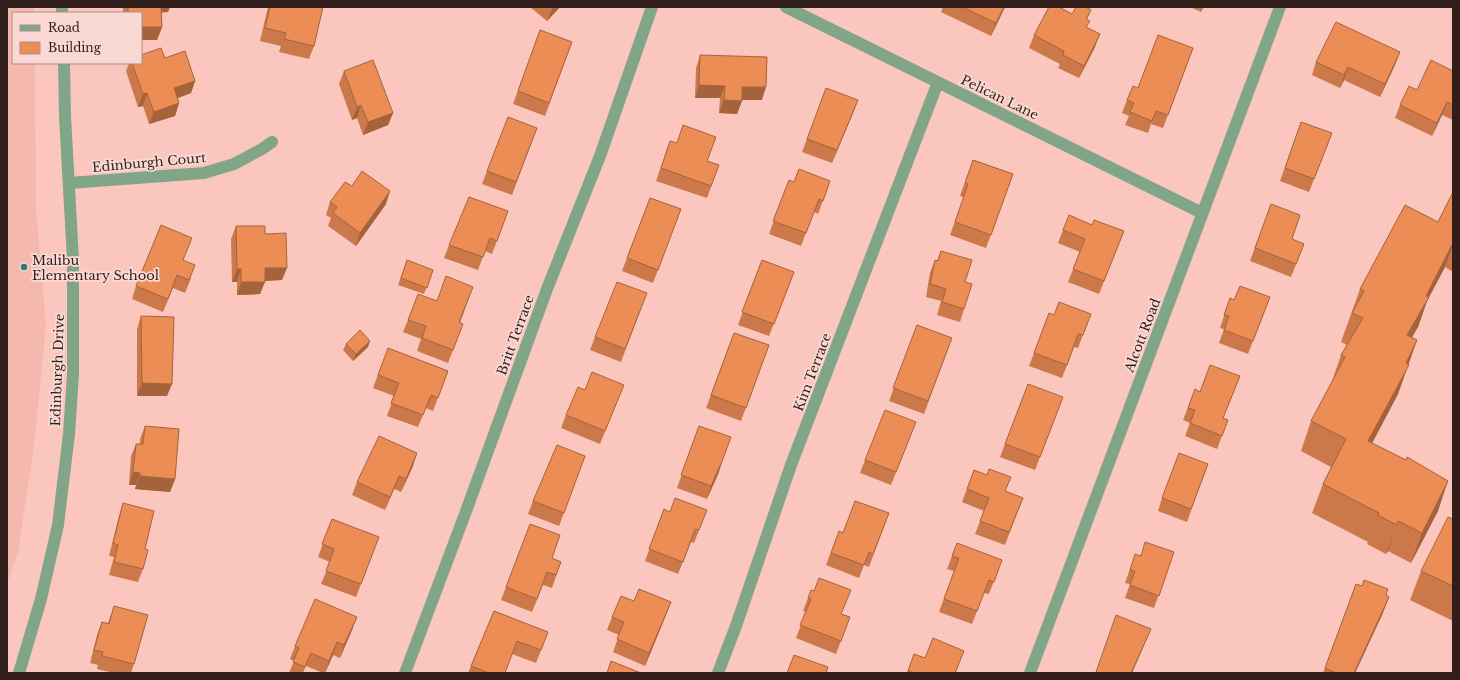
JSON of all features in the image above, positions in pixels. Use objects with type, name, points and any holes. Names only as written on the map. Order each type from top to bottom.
[{"type":"street","name":"Britt Terrace","points":[[405,673],[547,289],[600,156],[652,7]]},
{"type":"street","name":"Pelican Lane","points":[[786,7],[1202,213]]},
{"type":"street","name":"Alcott Road","points":[[1030,673],[1280,7]]},
{"type":"street","name":"Edinburgh Drive","points":[[18,673],[41,599],[58,525],[70,434],[73,374],[73,260],[64,64]]},
{"type":"street","name":"Kim Terrace","points":[[718,673],[792,465],[938,82]]},
{"type":"street","name":"Edinburgh Court","points":[[69,183],[204,173],[234,164],[262,150],[272,142]]},
{"type":"shaded area","name":"Malibu Elementary School","points":[[7,7],[34,7],[34,12],[12,12],[12,64],[35,64],[36,209],[46,325],[34,447],[18,552],[7,583]]},
{"type":"building","points":[[128,7],[161,7],[162,27],[142,27],[142,12],[128,12]]},
{"type":"building","points":[[270,7],[323,7],[314,46],[284,39],[286,33],[265,28]]},
{"type":"building","points":[[962,7],[1004,7],[996,23]]},
{"type":"building","points":[[1049,7],[1059,7],[1072,14],[1076,7],[1086,7],[1091,10],[1086,19],[1090,21],[1086,27],[1100,34],[1084,66],[1063,55],[1064,51],[1034,35]]},
{"type":"building","points":[[1336,22],[1400,52],[1385,84],[1348,67],[1344,75],[1316,62]]},
{"type":"building","points":[[540,30],[572,42],[549,103],[518,91]]},
{"type":"building","points":[[1158,35],[1193,48],[1168,115],[1156,111],[1152,121],[1130,112],[1134,103],[1127,100],[1133,86],[1138,88]]},
{"type":"building","points":[[161,48],[165,58],[185,51],[195,81],[174,88],[179,103],[154,112],[147,93],[143,94],[132,64],[142,64],[142,55]]},
{"type":"building","points":[[700,55],[767,57],[766,87],[742,87],[742,101],[724,100],[725,86],[699,85]]},
{"type":"building","points":[[373,60],[393,113],[368,122],[361,105],[357,107],[344,71]]},
{"type":"building","points":[[1431,60],[1453,71],[1453,105],[1447,102],[1437,123],[1400,105],[1409,86],[1417,90]]},
{"type":"building","points":[[826,88],[858,100],[837,150],[807,139]]},
{"type":"building","points":[[508,117],[537,128],[516,182],[487,171]]},
{"type":"building","points":[[1301,122],[1332,133],[1314,179],[1285,168]]},
{"type":"building","points":[[683,125],[716,137],[707,161],[719,165],[711,186],[661,168],[670,141],[677,143]]},
{"type":"building","points":[[973,160],[1013,174],[991,235],[955,222],[968,184],[965,183]]},
{"type":"building","points":[[799,169],[830,181],[823,201],[819,199],[806,233],[773,221],[789,180],[794,182]]},
{"type":"building","points":[[362,171],[390,191],[360,233],[333,213],[337,207],[330,202],[345,182],[352,186]]},
{"type":"building","points":[[1453,192],[1453,243],[1426,296],[1429,297],[1407,335],[1417,340],[1406,363],[1409,365],[1368,441],[1406,460],[1407,457],[1448,481],[1422,533],[1398,521],[1397,525],[1378,515],[1379,513],[1323,484],[1346,439],[1311,421],[1345,357],[1341,355],[1363,318],[1352,313],[1364,291],[1360,289],[1405,205],[1438,222]]},
{"type":"building","points":[[469,197],[508,211],[497,241],[490,238],[483,257],[449,245]]},
{"type":"building","points":[[650,198],[681,209],[658,270],[627,258]]},
{"type":"building","points":[[1271,204],[1300,215],[1292,239],[1304,244],[1296,264],[1255,248]]},
{"type":"building","points":[[1069,215],[1092,225],[1094,220],[1124,231],[1104,281],[1073,269],[1085,239],[1063,230]]},
{"type":"building","points":[[161,225],[192,238],[183,260],[195,265],[189,280],[177,275],[168,299],[136,286]]},
{"type":"building","points":[[236,226],[265,226],[265,234],[286,233],[287,268],[265,268],[265,282],[241,282],[241,269],[237,269]]},
{"type":"building","points":[[941,251],[972,260],[965,282],[972,284],[964,309],[942,302],[946,289],[930,284],[935,260],[938,261]]},
{"type":"building","points":[[407,260],[433,270],[427,288],[401,278]]},
{"type":"building","points":[[762,260],[794,272],[774,324],[742,312]]},
{"type":"building","points":[[446,276],[473,287],[459,322],[463,324],[453,350],[422,338],[426,326],[408,320],[418,294],[437,301]]},
{"type":"building","points":[[617,282],[647,293],[625,349],[595,337]]},
{"type":"building","points":[[1240,286],[1270,297],[1253,341],[1224,330],[1229,316],[1224,315],[1230,298],[1234,300]]},
{"type":"building","points":[[1059,302],[1091,314],[1083,335],[1078,334],[1067,365],[1034,353],[1049,313],[1054,315]]},
{"type":"building","points":[[141,316],[174,317],[172,384],[142,383]]},
{"type":"building","points":[[917,325],[952,338],[928,401],[893,388]]},
{"type":"building","points":[[360,330],[370,341],[356,354],[346,344]]},
{"type":"building","points":[[734,333],[769,345],[746,408],[711,395]]},
{"type":"building","points":[[388,348],[448,371],[438,398],[431,395],[423,415],[391,403],[399,383],[378,375]]},
{"type":"building","points":[[1210,365],[1240,376],[1223,418],[1228,420],[1222,436],[1190,423],[1195,410],[1188,408],[1195,389],[1200,392]]},
{"type":"building","points":[[592,372],[624,385],[605,431],[566,415],[578,387],[585,390]]},
{"type":"building","points":[[1028,384],[1063,397],[1040,457],[1005,444]]},
{"type":"building","points":[[885,410],[916,422],[896,472],[865,460]]},
{"type":"building","points":[[145,426],[179,429],[175,479],[140,476],[140,473],[133,472],[136,444],[143,444]]},
{"type":"building","points":[[699,426],[731,437],[711,486],[681,475]]},
{"type":"building","points":[[379,436],[417,453],[406,479],[399,476],[390,497],[357,482]]},
{"type":"building","points":[[557,445],[585,456],[564,513],[533,501]]},
{"type":"building","points":[[1179,453],[1208,464],[1191,509],[1162,498]]},
{"type":"building","points":[[989,469],[1011,477],[1005,491],[1023,498],[1009,532],[980,521],[989,498],[967,489],[974,470],[987,475]]},
{"type":"building","points":[[675,498],[707,510],[699,530],[695,529],[683,562],[649,549],[664,509],[670,512]]},
{"type":"building","points":[[855,501],[889,513],[873,554],[869,552],[864,565],[831,553],[839,531],[843,533]]},
{"type":"building","points":[[123,503],[154,511],[145,549],[148,550],[143,569],[114,562],[118,545],[113,543]]},
{"type":"building","points":[[1448,517],[1453,519],[1453,586],[1421,571]]},
{"type":"building","points":[[332,519],[379,537],[361,584],[326,571],[334,549],[322,544]]},
{"type":"building","points":[[530,524],[560,535],[552,558],[561,562],[556,575],[547,572],[537,599],[506,587]]},
{"type":"building","points":[[1145,542],[1174,552],[1159,596],[1130,585],[1135,571],[1130,570],[1135,554],[1141,556]]},
{"type":"building","points":[[957,543],[1002,560],[994,582],[989,580],[977,611],[944,599],[959,558],[952,556]]},
{"type":"building","points":[[819,578],[851,590],[841,614],[850,617],[841,641],[800,625],[811,599],[808,598],[811,590],[814,591]]},
{"type":"building","points":[[1364,580],[1388,589],[1386,595],[1389,597],[1354,673],[1336,673],[1325,668],[1356,584],[1362,586]]},
{"type":"building","points":[[639,589],[671,602],[649,653],[617,639],[624,622],[612,617],[621,596],[634,601]]},
{"type":"building","points":[[315,599],[357,617],[344,645],[337,642],[329,661],[311,653],[305,667],[293,662],[299,648],[295,646]]},
{"type":"building","points":[[114,606],[148,615],[134,664],[102,656],[103,652],[94,650],[102,622],[109,624]]},
{"type":"building","points":[[494,611],[548,632],[541,650],[517,641],[505,673],[489,673],[471,666]]},
{"type":"building","points":[[1116,615],[1151,629],[1131,673],[1098,673],[1096,672]]},
{"type":"building","points":[[933,638],[964,651],[955,673],[914,673],[908,671],[914,654],[925,658]]},
{"type":"building","points":[[794,655],[828,667],[826,673],[787,673]]},
{"type":"building","points":[[611,661],[641,673],[607,673]]},
{"type":"place","name":"Malibu Elementary School","points":[[24,267]]}]
